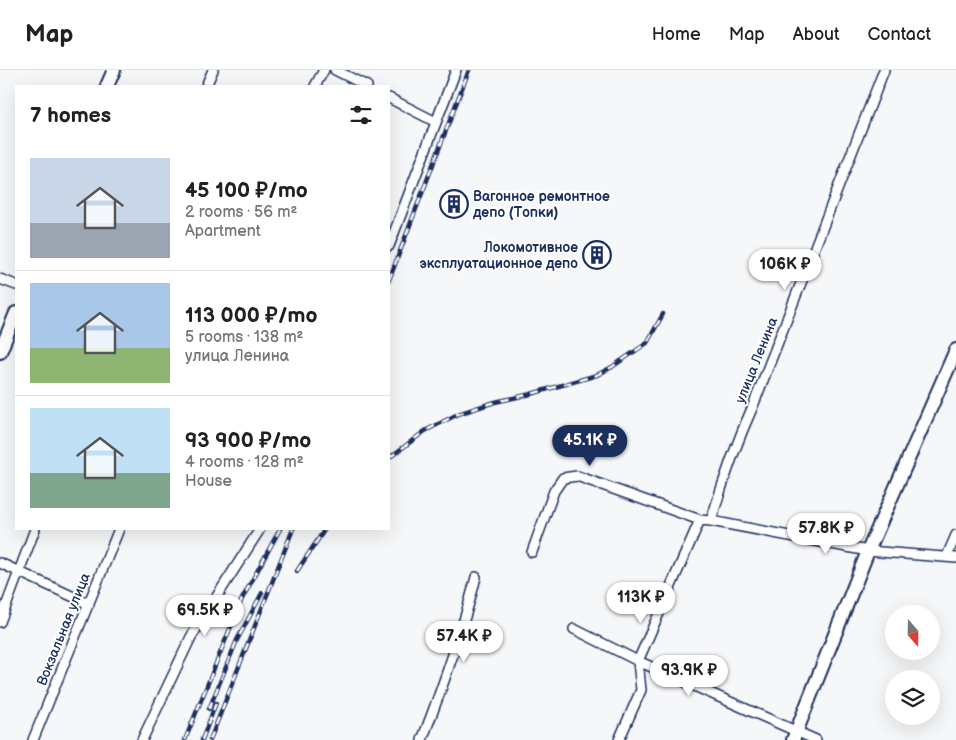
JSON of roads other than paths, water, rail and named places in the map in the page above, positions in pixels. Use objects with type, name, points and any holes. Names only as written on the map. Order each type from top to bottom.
[{"type":"street","points":[[107,85],[114,70]]},
{"type":"street","points":[[206,85],[213,70]]},
{"type":"street","points":[[316,85],[324,70]]},
{"type":"street","points":[[335,70],[365,85]]},
{"type":"street","points":[[390,243],[456,70]]},
{"type":"street","name":"улица Ленина","points":[[711,521],[740,435],[757,397],[884,70]]},
{"type":"street","points":[[390,99],[436,122]]},
{"type":"street","points":[[0,279],[15,285]]},
{"type":"street","points":[[0,352],[15,315]]},
{"type":"street","points":[[795,736],[868,551],[956,350]]},
{"type":"street","points":[[532,552],[554,491],[563,478],[577,476],[593,480],[700,520],[868,551],[951,557],[956,535]]},
{"type":"street","points":[[620,740],[641,690],[638,661],[700,520]]},
{"type":"street","points":[[0,622],[35,530]]},
{"type":"street","name":"Вокзальная улица","points":[[32,740],[119,530]]},
{"type":"street","points":[[142,740],[190,638],[259,530]]},
{"type":"street","points":[[0,563],[89,604]]},
{"type":"street","points":[[422,740],[446,680],[476,577]]},
{"type":"street","points":[[574,629],[795,736],[816,740]]},
{"type":"railway","points":[[390,277],[469,70]]},
{"type":"railway","points":[[390,457],[425,431],[458,414],[495,402],[597,375],[647,343],[663,314]]},
{"type":"railway","points":[[185,740],[242,599],[279,530]]},
{"type":"railway","points":[[210,740],[293,530]]},
{"type":"railway","points":[[297,571],[324,530]]},
{"type":"railway","points":[[209,709],[237,640],[262,593]]},
{"type":"railway","points":[[202,740],[216,703]]},
{"type":"place","name":"Вагонное ремонтное депо (Топки)","points":[[454,204]]},
{"type":"place","name":"Локомотивное эксплуатационное депо","points":[[597,255]]}]
